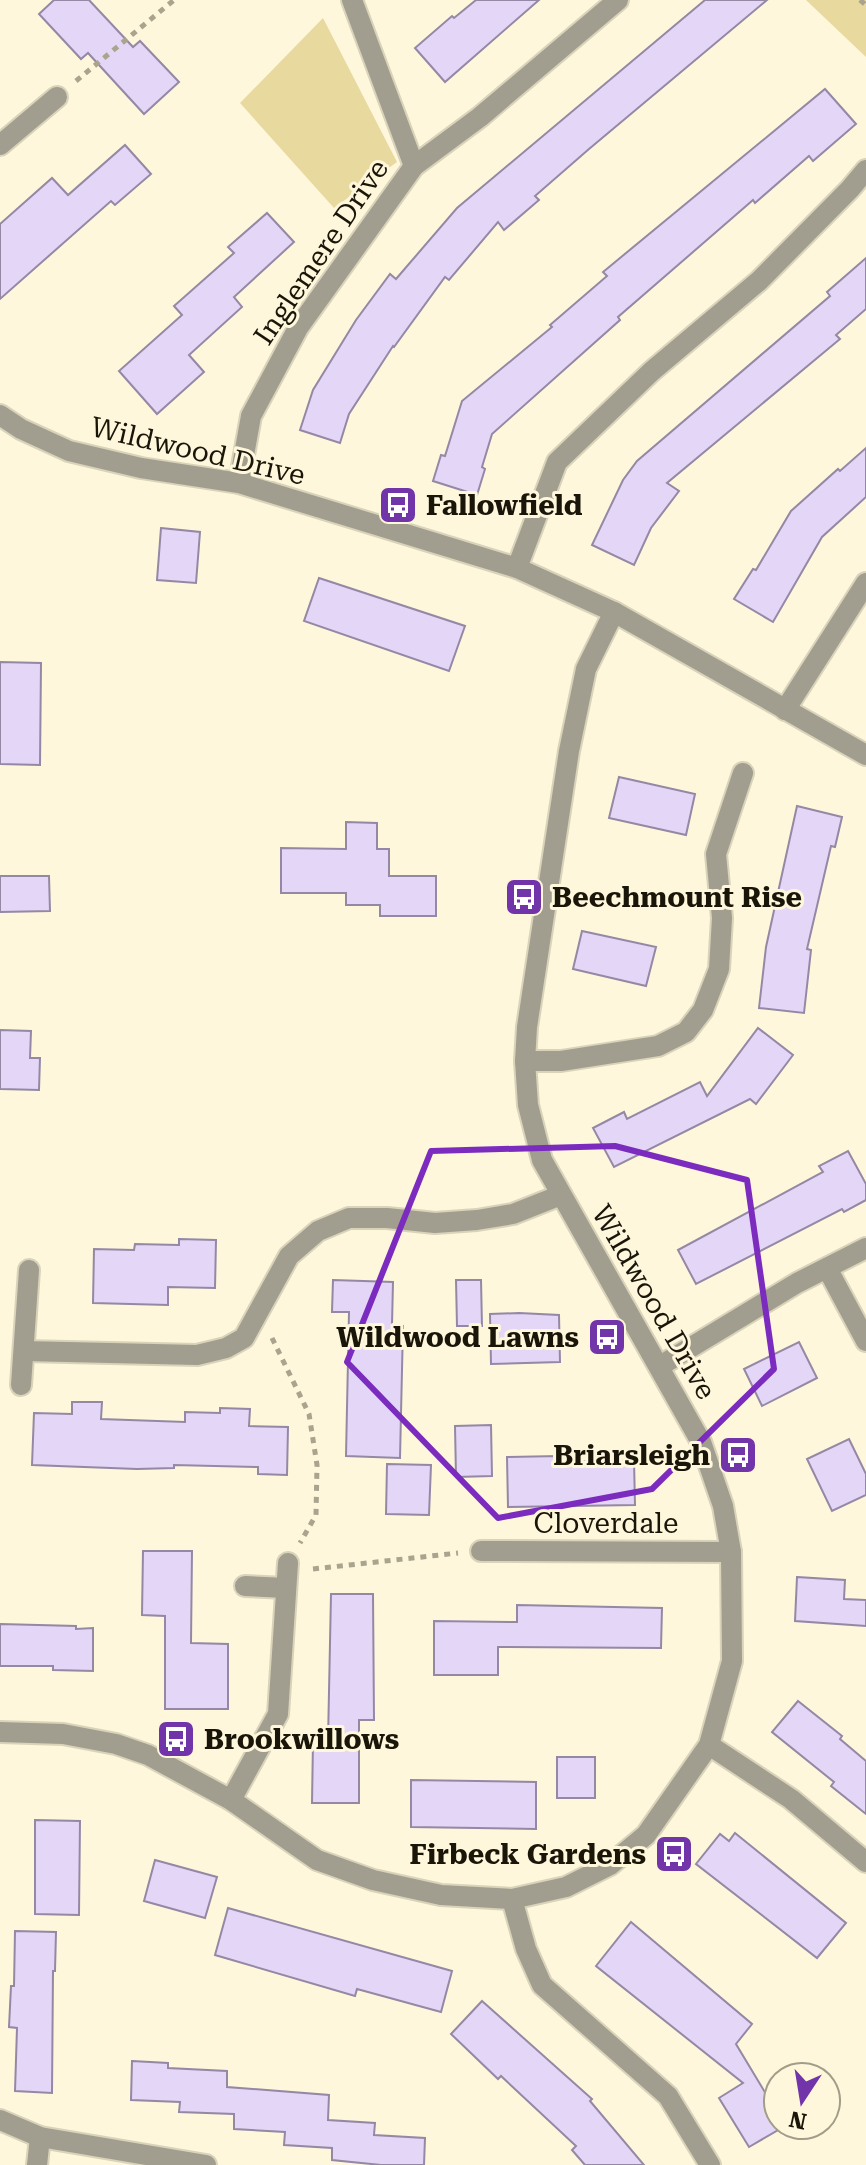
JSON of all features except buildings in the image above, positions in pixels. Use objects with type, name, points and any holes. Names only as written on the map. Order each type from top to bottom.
[{"type":"street","points":[[352,0],[414,166]]},
{"type":"street","name":"Inglemere Drive","points":[[239,483],[251,416],[298,328],[414,166],[480,117],[618,0]]},
{"type":"street","points":[[0,145],[57,97]]},
{"type":"street","points":[[517,568],[557,462],[652,371],[759,281],[866,170]]},
{"type":"street","name":"Wildwood Drive","points":[[0,415],[21,429],[69,451],[141,468],[239,483],[517,568],[614,612],[866,755]]},
{"type":"street","points":[[785,710],[866,583]]},
{"type":"street","name":"Wildwood Drive","points":[[0,1732],[63,1734],[116,1744],[148,1755],[231,1800],[317,1860],[373,1880],[441,1895],[512,1899],[566,1887],[610,1865],[646,1835],[709,1745],[732,1661],[731,1552],[723,1506],[701,1442],[542,1160],[528,1105],[525,1061],[527,1027],[569,751],[586,669],[614,612]]},
{"type":"street","points":[[525,1061],[561,1061],[658,1046],[686,1032],[703,1010],[719,969],[722,918],[716,854],[743,773]]},
{"type":"street","points":[[24,1351],[197,1355],[226,1348],[244,1338],[289,1256],[318,1231],[349,1218],[435,1223],[477,1220],[513,1214],[561,1195]]},
{"type":"street","points":[[660,1366],[797,1283],[866,1248]]},
{"type":"street","points":[[827,1268],[866,1341]]},
{"type":"street","points":[[21,1385],[29,1270]]},
{"type":"street","name":"Cloverdale","points":[[481,1551],[731,1552]]},
{"type":"street","points":[[231,1800],[278,1714],[288,1563]]},
{"type":"street","points":[[245,1586],[286,1588]]},
{"type":"street","points":[[709,1745],[791,1799],[866,1862]]},
{"type":"street","points":[[512,1899],[526,1949],[542,1985],[668,2096],[710,2165]]},
{"type":"street","points":[[0,2120],[40,2137],[206,2165]]},
{"type":"street","points":[[37,2165],[40,2137]]},
{"type":"path","points":[[57,97],[174,0]]},
{"type":"path","points":[[860,0],[866,5]]},
{"type":"path","points":[[258,1313],[287,1364],[309,1414],[317,1465],[316,1515],[288,1563],[316,1570],[481,1551]]},
{"type":"highlighted area","points":[[615,1146],[747,1180],[774,1369],[652,1489],[498,1518],[347,1362],[431,1151]]},
{"type":"shaded area","points":[[806,0],[866,0],[866,57]]},
{"type":"shaded area","points":[[323,18],[397,162],[334,208],[240,103]]},
{"type":"place","name":"Fallowfield","points":[[398,505]]},
{"type":"place","name":"Beechmount Rise","points":[[524,897]]},
{"type":"place","name":"Wildwood Lawns","points":[[607,1337]]},
{"type":"place","name":"Briarsleigh","points":[[738,1455]]},
{"type":"place","name":"Brookwillows","points":[[176,1739]]},
{"type":"place","name":"Firbeck Gardens","points":[[674,1854]]}]
